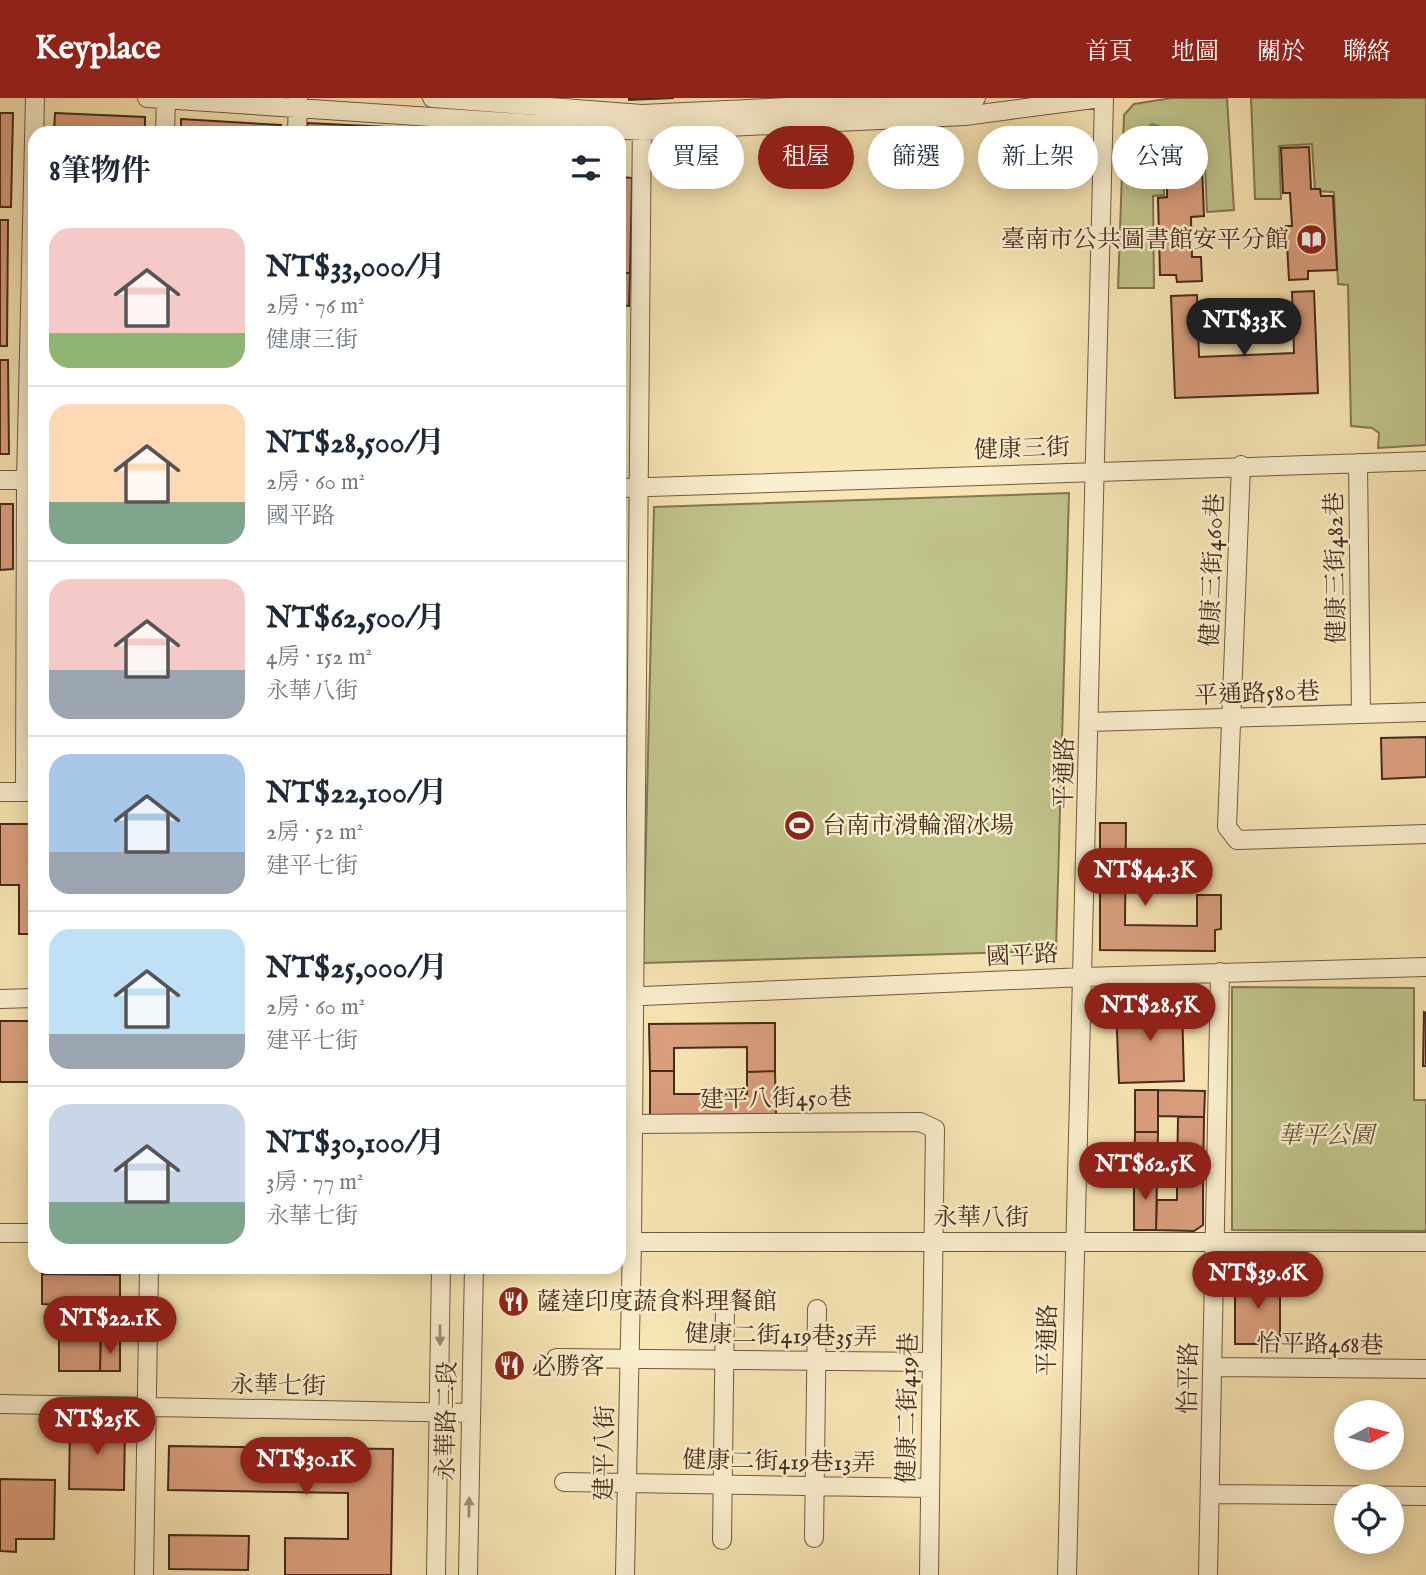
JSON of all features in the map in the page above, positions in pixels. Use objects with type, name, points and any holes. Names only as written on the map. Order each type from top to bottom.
[{"type":"street","points":[[35,98],[35,126]]},
{"type":"street","points":[[147,98],[459,112],[491,101],[643,123]]},
{"type":"street","points":[[432,98],[489,126]]},
{"type":"street","points":[[529,126],[643,123],[695,112],[853,108],[976,98]]},
{"type":"street","points":[[853,108],[965,116],[1102,98]]},
{"type":"street","name":"平通路","points":[[1067,1575],[1096,470],[1102,98]]},
{"type":"street","points":[[165,126],[166,99]]},
{"type":"street","points":[[491,101],[491,126]]},
{"type":"street","points":[[297,103],[297,126]]},
{"type":"street","name":"建平八街","points":[[625,1575],[630,1357],[626,1242],[633,1124],[626,997],[628,488],[643,123]]},
{"type":"street","name":"健康三街","points":[[628,488],[1241,465],[1426,461]]},
{"type":"street","name":"健康三街482巷","points":[[1358,463],[1361,714]]},
{"type":"street","name":"健康三街460巷","points":[[1241,465],[1227,827],[1237,840],[1426,834]]},
{"type":"street","points":[[0,480],[28,480]]},
{"type":"street","name":"平通路580巷","points":[[1090,722],[1426,712]]},
{"type":"street","points":[[0,792],[28,792]]},
{"type":"street","name":"國平路","points":[[626,997],[1084,976],[1426,967]]},
{"type":"street","name":"怡平路","points":[[1209,1575],[1220,972]]},
{"type":"street","points":[[0,999],[28,998]]},
{"type":"street","name":"建平八街450巷","points":[[633,1124],[920,1122]]},
{"type":"street","name":"健康二街419巷","points":[[920,1122],[935,1129],[929,1575]]},
{"type":"street","points":[[0,1233],[28,1233]]},
{"type":"street","name":"永華八街","points":[[626,1242],[1426,1242]]},
{"type":"street","points":[[144,1575],[149,1274]]},
{"type":"street","name":"永華路二段","points":[[436,1575],[441,1274]]},
{"type":"street","name":"永華路二段","points":[[468,1575],[474,1274]]},
{"type":"street","points":[[722,1540],[725,1306]]},
{"type":"street","points":[[814,1538],[817,1309]]},
{"type":"street","name":"健康二街419巷35弄","points":[[556,1358],[932,1362]]},
{"type":"street","name":"怡平路468巷","points":[[1213,1367],[1426,1369]]},
{"type":"street","name":"永華七街","points":[[0,1404],[471,1413]]},
{"type":"street","name":"健康二街419巷13弄","points":[[564,1482],[930,1488]]},
{"type":"street","points":[[1210,1494],[1426,1496]]},
{"type":"green space","points":[[1172,98],[1227,98],[1234,210],[1207,212],[1208,126],[1124,126],[1124,115],[1134,104]]},
{"type":"green space","points":[[1251,98],[1426,98],[1426,445],[1378,448],[1379,433],[1372,428],[1351,426],[1348,285],[1338,284],[1334,192],[1315,191],[1312,144],[1279,146],[1281,199],[1255,199]]},
{"type":"green space","points":[[1121,189],[1164,189],[1164,195],[1153,196],[1154,288],[1118,288]]},
{"type":"green space","points":[[1069,493],[1056,951],[643,963],[654,507]]},
{"type":"green space","name":"華平公園","points":[[1232,987],[1414,988],[1414,1100],[1426,1100],[1426,1231],[1232,1230]]},
{"type":"building","points":[[629,98],[674,98],[629,100]]},
{"type":"building","points":[[0,113],[13,113],[11,207],[0,207]]},
{"type":"building","points":[[55,113],[145,117],[145,126],[54,126]]},
{"type":"building","points":[[181,119],[281,125],[281,126],[181,126]]},
{"type":"building","points":[[307,123],[368,126],[307,126]]},
{"type":"building","points":[[1309,147],[1311,189],[1320,189],[1321,196],[1333,196],[1337,270],[1308,271],[1308,279],[1289,280],[1286,226],[1292,226],[1290,193],[1283,193],[1281,148]]},
{"type":"building","points":[[626,178],[632,178],[630,273],[626,273]]},
{"type":"building","points":[[1167,189],[1203,189],[1204,216],[1191,217],[1192,257],[1201,257],[1202,281],[1177,282],[1176,275],[1160,275],[1158,198],[1167,197]]},
{"type":"building","points":[[0,220],[8,220],[7,346],[0,346]]},
{"type":"building","points":[[626,273],[630,273],[629,306],[626,306]]},
{"type":"building","points":[[1314,291],[1318,393],[1175,398],[1171,296],[1197,295],[1199,357],[1294,353],[1292,292]]},
{"type":"building","points":[[0,360],[8,360],[9,454],[0,454]]},
{"type":"building","points":[[0,504],[13,504],[13,569],[0,570]]},
{"type":"building","points":[[1426,737],[1426,777],[1382,779],[1381,738]]},
{"type":"building","points":[[1100,823],[1126,823],[1125,925],[1197,926],[1197,895],[1221,895],[1221,929],[1215,930],[1215,951],[1100,950]]},
{"type":"building","points":[[0,824],[28,824],[28,934],[19,934],[19,885],[0,885]]},
{"type":"building","points":[[1182,1004],[1184,1081],[1119,1083],[1116,1006]]},
{"type":"building","points":[[1424,1012],[1426,1013],[1426,1066],[1423,1066]]},
{"type":"building","points":[[0,1021],[28,1021],[28,1082],[0,1082]]},
{"type":"building","points":[[775,1023],[775,1071],[747,1072],[747,1047],[674,1048],[674,1071],[650,1071],[649,1024]]},
{"type":"building","points":[[650,1071],[674,1071],[674,1094],[747,1094],[747,1072],[775,1071],[776,1114],[650,1115]]},
{"type":"building","points":[[1135,1090],[1158,1090],[1158,1132],[1135,1132]]},
{"type":"building","points":[[1158,1090],[1205,1091],[1204,1117],[1158,1116]]},
{"type":"building","points":[[1178,1117],[1204,1117],[1203,1181],[1177,1180]]},
{"type":"building","points":[[1135,1132],[1158,1132],[1157,1175],[1134,1175]]},
{"type":"building","points":[[1134,1175],[1157,1175],[1156,1230],[1134,1230]]},
{"type":"building","points":[[1177,1180],[1203,1181],[1203,1225],[1194,1231],[1156,1230],[1157,1200],[1177,1200]]},
{"type":"building","points":[[42,1274],[120,1275],[120,1305],[101,1305],[100,1371],[59,1371],[59,1305],[42,1304]]},
{"type":"building","points":[[1235,1277],[1280,1277],[1280,1344],[1235,1344]]},
{"type":"building","points":[[101,1305],[120,1305],[120,1340],[101,1340]]},
{"type":"building","points":[[101,1340],[120,1340],[120,1371],[100,1371]]},
{"type":"building","points":[[70,1424],[125,1425],[124,1490],[69,1489]]},
{"type":"building","points":[[169,1446],[393,1449],[391,1575],[285,1575],[285,1538],[348,1539],[348,1493],[168,1490]]},
{"type":"building","points":[[0,1479],[55,1480],[54,1539],[16,1539],[16,1552],[0,1551]]},
{"type":"building","points":[[169,1535],[249,1536],[248,1570],[169,1569]]},
{"type":"place","name":"臺南市公共圖書館安平分館","points":[[1312,239]]},
{"type":"place","name":"台南市滑輪溜冰場","points":[[799,825]]},
{"type":"place","name":"薩達印度蔬食料理餐館","points":[[514,1301]]},
{"type":"place","name":"必勝客","points":[[509,1366]]}]
